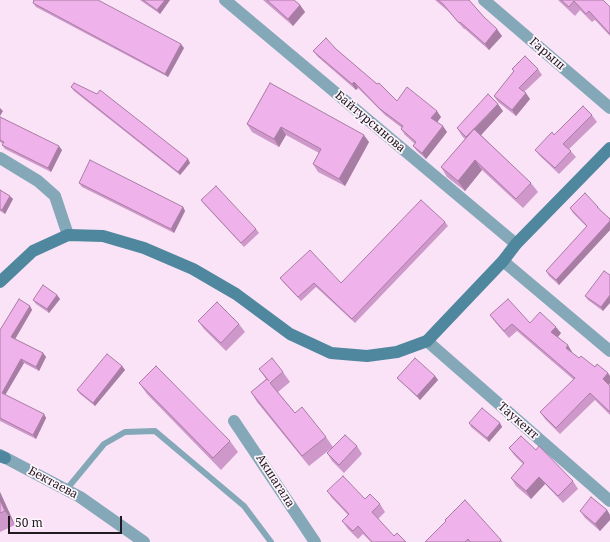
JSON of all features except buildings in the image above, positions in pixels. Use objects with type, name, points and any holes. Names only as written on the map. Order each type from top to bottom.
[{"type":"main road","points":[[0,282],[32,251],[68,235],[103,236],[144,248],[193,269],[236,294],[290,334],[331,353],[367,356],[397,352],[427,341],[503,262],[516,244],[610,148]]},
{"type":"street","name":"Байтурсынова","points":[[225,0],[516,244]]},
{"type":"street","name":"Гарыш","points":[[484,0],[610,108]]},
{"type":"street","points":[[0,158],[38,181],[55,196],[68,235]]},
{"type":"street","points":[[503,262],[610,351]]},
{"type":"street","name":"Таукент","points":[[427,341],[610,502]]},
{"type":"street","name":"Акшагала","points":[[234,420],[315,542]]},
{"type":"street","name":"Бектаева","points":[[2,456],[80,497],[144,542]]},
{"type":"lane","points":[[66,490],[104,444],[125,432],[155,431],[244,506],[271,542]]}]
